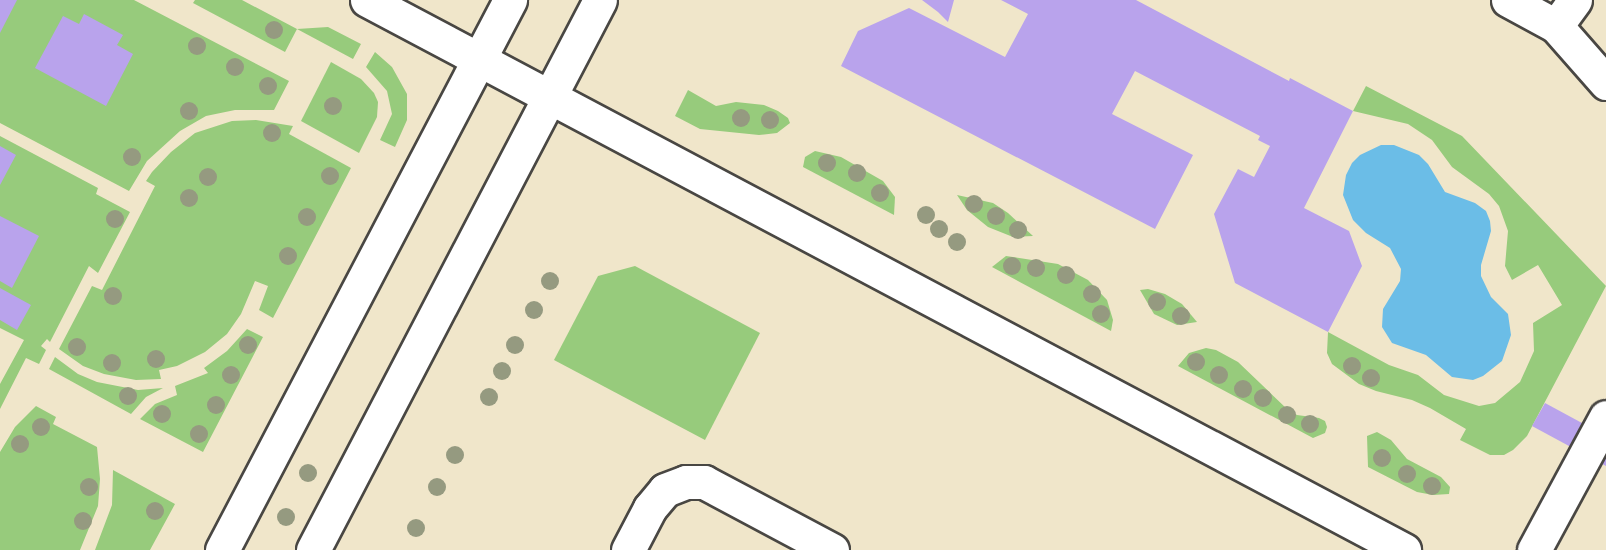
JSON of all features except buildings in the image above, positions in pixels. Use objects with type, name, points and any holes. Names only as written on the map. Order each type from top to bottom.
[{"type":"street","points":[[367,0],[1404,550]]},
{"type":"street","points":[[222,550],[510,0]]},
{"type":"street","points":[[313,550],[600,0]]},
{"type":"street","points":[[1508,0],[1557,26],[1606,83]]},
{"type":"street","points":[[1557,26],[1575,0]]},
{"type":"street","points":[[1534,550],[1606,417]]},
{"type":"street","points":[[628,550],[650,508],[665,490],[686,482],[704,482],[832,550]]},
{"type":"green space","points":[[0,0],[134,0],[289,81],[274,110],[235,110],[206,116],[180,131],[147,161],[129,191],[0,123]]},
{"type":"green space","points":[[195,0],[242,0],[297,29],[285,52],[193,3]]},
{"type":"green space","points":[[328,27],[361,44],[353,59],[297,29]]},
{"type":"green space","points":[[375,52],[392,67],[407,94],[407,120],[395,147],[380,140],[392,114],[387,91],[366,67]]},
{"type":"green space","points":[[331,62],[361,79],[374,93],[378,102],[377,117],[359,153],[301,121]]},
{"type":"green space","points":[[1366,86],[1462,136],[1606,286],[1527,436],[1513,450],[1504,455],[1490,455],[1460,440],[1466,429],[1430,408],[1412,400],[1359,384],[1332,364],[1327,353],[1328,332],[1389,365],[1418,375],[1444,395],[1479,406],[1495,403],[1520,382],[1534,351],[1533,323],[1562,305],[1538,265],[1512,280],[1505,266],[1508,231],[1499,206],[1489,194],[1452,167],[1432,140],[1408,124],[1353,111]]},
{"type":"green space","points":[[688,90],[716,106],[736,102],[764,105],[778,111],[788,118],[790,123],[777,133],[759,135],[700,129],[675,116]]},
{"type":"green space","points":[[256,120],[293,126],[289,134],[351,168],[273,318],[259,310],[268,286],[255,281],[241,314],[227,334],[205,352],[177,366],[159,370],[161,379],[136,380],[104,374],[83,366],[59,349],[92,286],[102,290],[155,186],[146,181],[152,172],[171,152],[195,133],[232,121]]},
{"type":"green space","points":[[0,136],[98,188],[96,194],[130,212],[98,273],[89,266],[50,342],[47,339],[41,346],[46,350],[39,364],[26,358],[0,409],[0,384],[24,340],[0,328]]},
{"type":"green space","points":[[815,151],[841,157],[883,181],[895,197],[894,215],[803,167],[805,157]]},
{"type":"green space","points":[[957,195],[993,203],[1008,213],[1033,236],[1013,237],[988,227],[967,210]]},
{"type":"green space","points":[[1006,256],[1058,264],[1088,280],[1107,300],[1113,320],[1111,331],[992,267]]},
{"type":"green space","points":[[635,266],[760,333],[705,440],[554,360],[598,276]]},
{"type":"green space","points":[[1148,289],[1165,294],[1182,304],[1197,322],[1177,325],[1154,314],[1140,290]]},
{"type":"green space","points":[[247,329],[263,337],[203,452],[140,419],[155,404],[177,395],[175,386],[208,373],[204,368],[227,351]]},
{"type":"green space","points":[[1206,348],[1216,350],[1238,362],[1287,409],[1297,415],[1325,421],[1327,427],[1325,433],[1313,438],[1178,366],[1189,353]]},
{"type":"green space","points":[[55,357],[78,374],[97,382],[138,390],[163,388],[146,397],[131,414],[49,369]]},
{"type":"green space","points":[[36,406],[56,417],[53,424],[97,447],[100,479],[98,506],[80,550],[0,550],[0,452],[15,427]]},
{"type":"green space","points":[[1377,432],[1391,440],[1407,459],[1441,477],[1450,487],[1449,494],[1433,495],[1417,492],[1368,467],[1367,436]]},
{"type":"green space","points":[[113,470],[175,504],[150,550],[95,550],[112,505]]},
{"type":"water","points":[[1381,145],[1394,145],[1419,155],[1428,164],[1445,192],[1475,203],[1486,211],[1491,231],[1481,265],[1481,276],[1491,297],[1508,314],[1511,335],[1502,361],[1483,376],[1473,380],[1452,377],[1426,355],[1392,343],[1382,327],[1383,309],[1400,281],[1401,269],[1390,248],[1366,233],[1353,220],[1343,195],[1346,175],[1352,163],[1360,155]]}]
